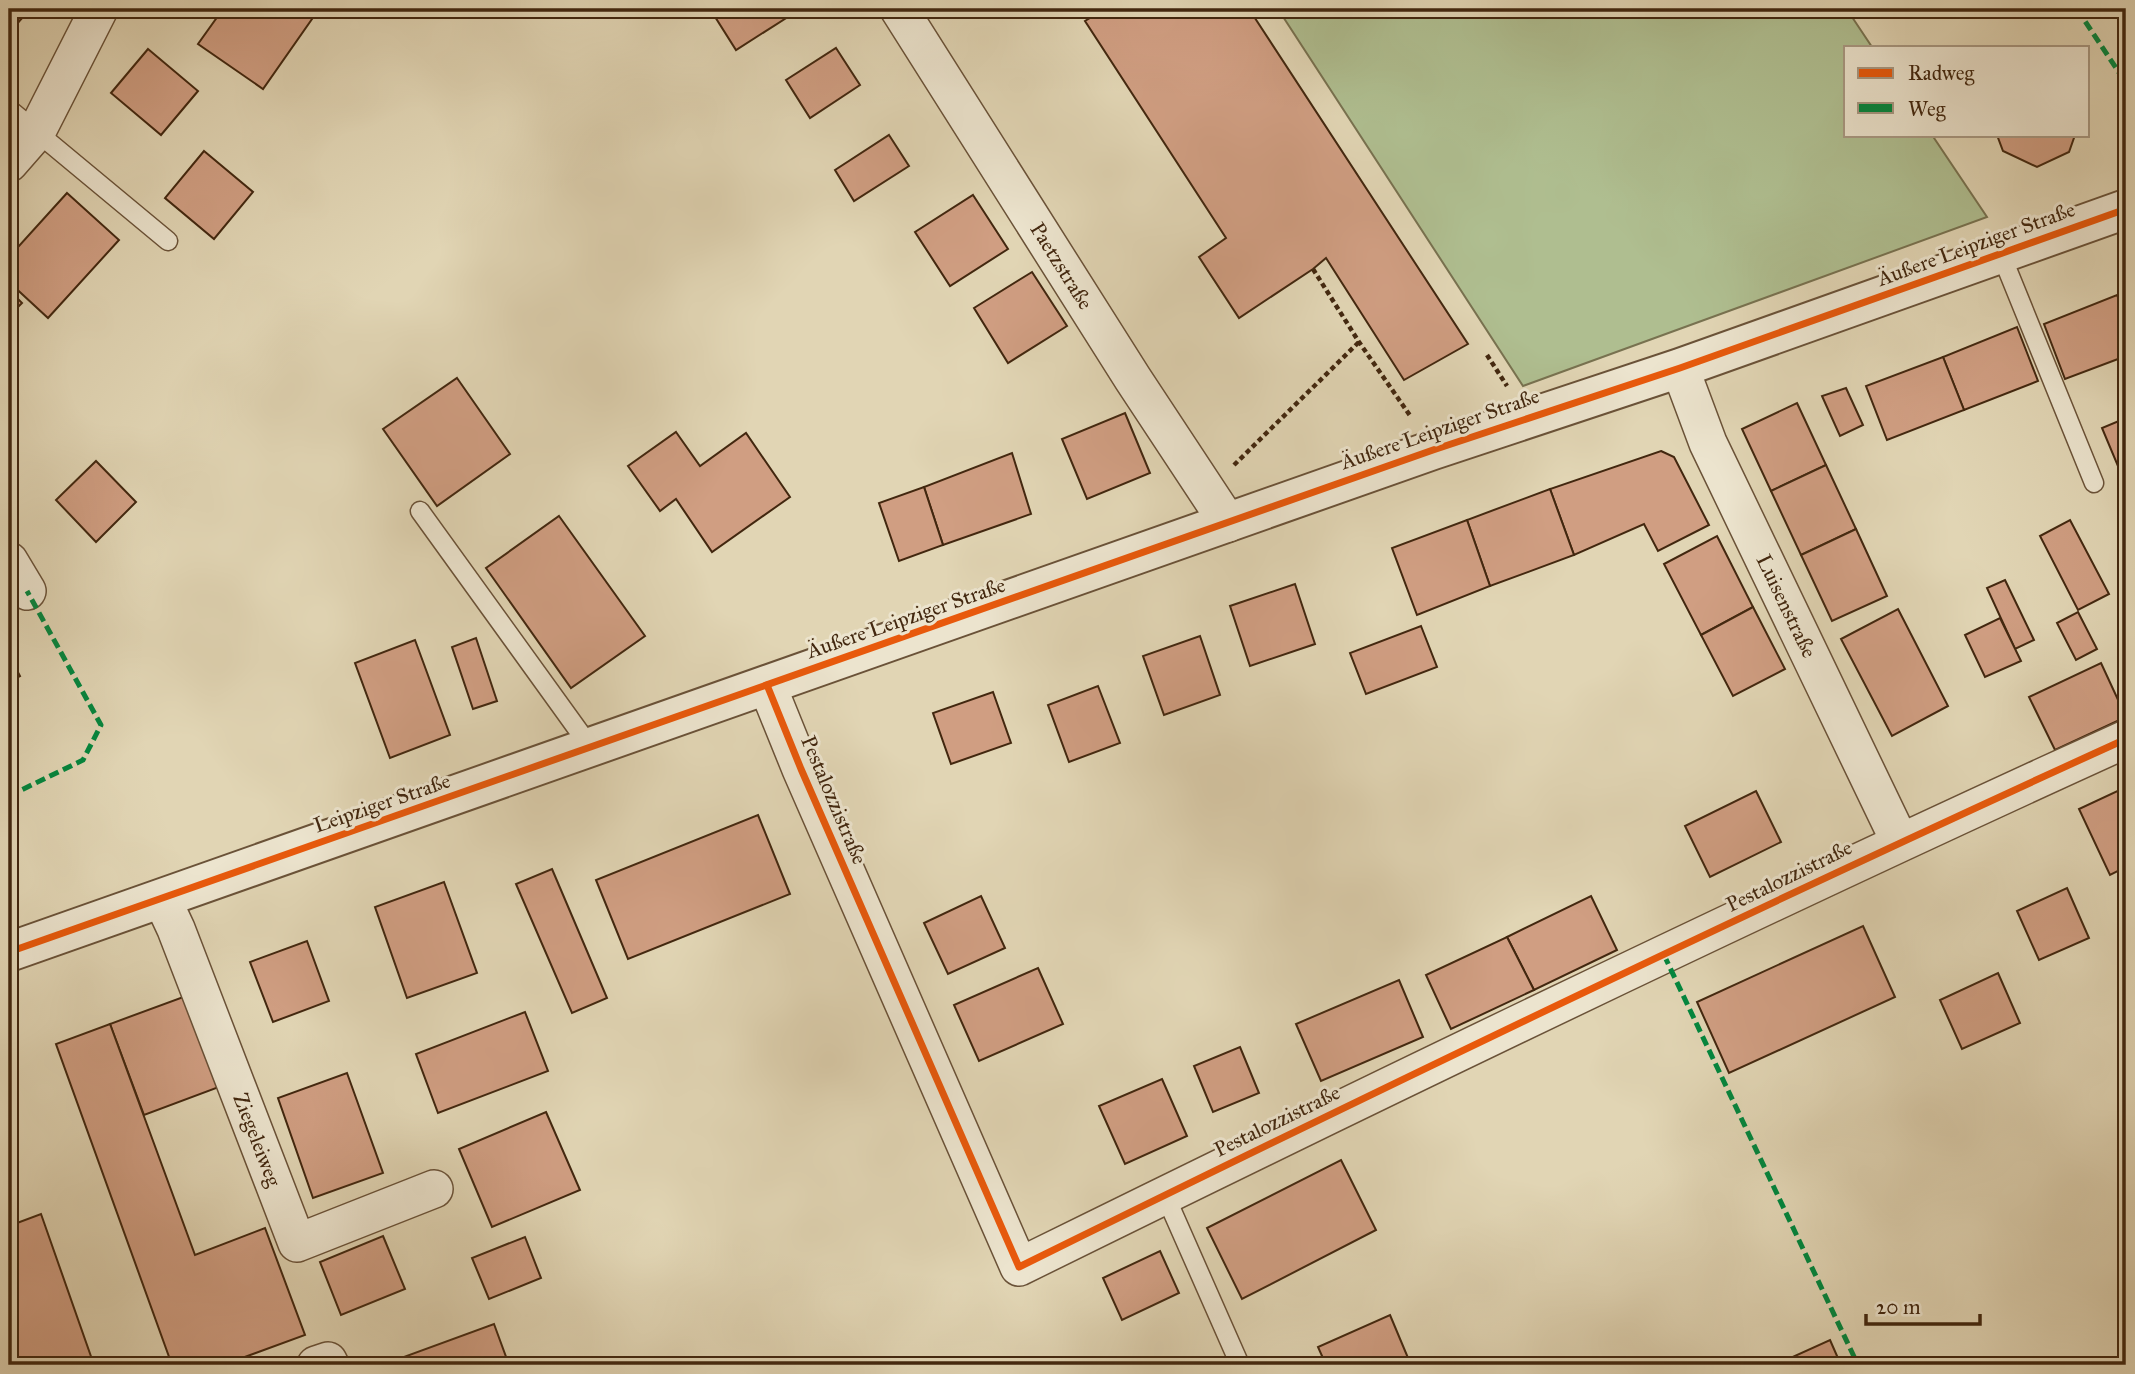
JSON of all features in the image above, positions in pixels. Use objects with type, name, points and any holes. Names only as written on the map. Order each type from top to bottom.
[{"type":"street","points":[[9,163],[37,131],[99,9]]},
{"type":"street","name":"Paetzstraße","points":[[899,9],[1133,379],[1228,523]]},
{"type":"street","name":"Äußere Leipziger Straße","points":[[767,685],[1433,450],[1680,368],[2126,209]]},
{"type":"street","name":"Luisenstraße","points":[[1680,368],[1708,443],[1900,842]]},
{"type":"street","name":"Pestalozzistraße","points":[[767,685],[801,769],[1019,1267],[1900,842],[2126,739]]},
{"type":"street","name":"Leipziger Straße","points":[[9,952],[767,685]]},
{"type":"street","name":"Ziegeleiweg","points":[[162,899],[297,1243],[435,1189]]},
{"type":"street","points":[[316,1365],[328,1361],[330,1365]]},
{"type":"lane","points":[[9,109],[168,241]]},
{"type":"lane","points":[[2001,254],[2094,483]]},
{"type":"lane","points":[[420,511],[590,748]]},
{"type":"lane","points":[[1165,1195],[1240,1365]]},
{"type":"path","points":[[1313,269],[1433,450]]},
{"type":"path","points":[[1208,490],[1359,342]]},
{"type":"green space","points":[[1278,9],[1869,9],[1852,17],[1871,46],[1844,46],[1844,136],[1933,136],[1987,217],[1523,386]]},
{"type":"building","points":[[9,9],[30,9],[9,33]]},
{"type":"building","points":[[223,9],[319,9],[263,89],[198,44]]},
{"type":"building","points":[[717,9],[787,9],[791,15],[736,50],[712,12]]},
{"type":"building","points":[[1105,9],[1249,9],[1468,344],[1404,380],[1326,258],[1239,318],[1199,257],[1226,238],[1085,21]]},
{"type":"building","points":[[836,48],[860,85],[810,118],[786,80]]},
{"type":"building","points":[[148,49],[198,91],[161,135],[111,93]]},
{"type":"building","points":[[889,135],[909,166],[854,201],[835,170]]},
{"type":"building","points":[[1997,136],[2075,136],[2069,152],[2037,167],[2003,151]]},
{"type":"building","points":[[204,151],[253,192],[214,239],[165,198]]},
{"type":"building","points":[[67,193],[119,240],[48,318],[9,282],[9,257]]},
{"type":"building","points":[[973,195],[1008,249],[950,286],[915,232]]},
{"type":"building","points":[[1032,272],[1067,326],[1008,363],[974,308]]},
{"type":"building","points":[[9,290],[22,303],[9,316]]},
{"type":"building","points":[[2117,295],[2126,318],[2126,356],[2065,379],[2044,324]]},
{"type":"building","points":[[2017,327],[2038,381],[1964,410],[1943,357]]},
{"type":"building","points":[[1943,357],[1964,410],[1887,440],[1866,386]]},
{"type":"building","points":[[457,378],[510,454],[437,506],[383,429]]},
{"type":"building","points":[[1846,388],[1863,425],[1840,436],[1822,396]]},
{"type":"building","points":[[1797,403],[1826,465],[1771,491],[1742,429]]},
{"type":"building","points":[[1125,413],[1150,473],[1087,499],[1062,439]]},
{"type":"building","points":[[2126,418],[2126,468],[2120,471],[2102,428]]},
{"type":"building","points":[[676,432],[700,466],[746,433],[790,497],[712,552],[676,499],[660,511],[628,466]]},
{"type":"building","points":[[1661,451],[1674,457],[1709,525],[1658,551],[1644,524],[1574,555],[1550,489]]},
{"type":"building","points":[[1012,453],[1031,514],[943,545],[924,487]]},
{"type":"building","points":[[96,461],[136,502],[96,542],[56,500]]},
{"type":"building","points":[[1826,465],[1856,529],[1801,555],[1771,491]]},
{"type":"building","points":[[924,487],[943,545],[899,561],[879,503]]},
{"type":"building","points":[[1550,489],[1574,555],[1490,586],[1467,520]]},
{"type":"building","points":[[559,516],[645,636],[571,688],[486,568]]},
{"type":"building","points":[[1467,520],[1490,586],[1417,615],[1392,548]]},
{"type":"building","points":[[2070,520],[2109,594],[2078,610],[2040,536]]},
{"type":"building","points":[[1856,529],[1887,596],[1832,621],[1801,555]]},
{"type":"building","points":[[1717,536],[1753,607],[1701,635],[1664,564]]},
{"type":"building","points":[[2005,580],[2034,640],[2015,649],[1987,588]]},
{"type":"building","points":[[1295,584],[1315,644],[1250,666],[1230,606]]},
{"type":"building","points":[[1753,607],[1785,669],[1733,696],[1701,635]]},
{"type":"building","points":[[1898,609],[1948,706],[1892,736],[1841,639]]},
{"type":"building","points":[[2078,612],[2097,649],[2076,660],[2057,623]]},
{"type":"building","points":[[2000,618],[2021,661],[1985,677],[1965,635]]},
{"type":"building","points":[[1421,626],[1437,667],[1366,694],[1350,653]]},
{"type":"building","points":[[1200,636],[1220,695],[1164,715],[1143,656]]},
{"type":"building","points":[[476,638],[497,701],[473,709],[452,647]]},
{"type":"building","points":[[415,640],[450,735],[390,758],[355,663]]},
{"type":"building","points":[[9,655],[20,676],[9,682]]},
{"type":"building","points":[[2101,663],[2126,717],[2055,750],[2029,697]]},
{"type":"building","points":[[1098,686],[1120,743],[1069,762],[1048,705]]},
{"type":"building","points":[[993,692],[1011,743],[951,764],[933,713]]},
{"type":"building","points":[[2126,787],[2126,867],[2110,875],[2079,809]]},
{"type":"building","points":[[1756,791],[1781,842],[1710,877],[1685,826]]},
{"type":"building","points":[[758,815],[790,894],[628,959],[596,880]]},
{"type":"building","points":[[552,869],[607,998],[572,1013],[516,884]]},
{"type":"building","points":[[444,882],[477,973],[407,998],[375,907]]},
{"type":"building","points":[[2067,888],[2089,938],[2039,960],[2017,911]]},
{"type":"building","points":[[981,896],[1005,948],[948,974],[924,923]]},
{"type":"building","points":[[1591,896],[1617,950],[1534,990],[1507,937]]},
{"type":"building","points":[[1863,926],[1895,997],[1729,1073],[1697,1002]]},
{"type":"building","points":[[1507,937],[1534,990],[1451,1029],[1426,975]]},
{"type":"building","points":[[307,941],[329,1001],[273,1022],[250,962]]},
{"type":"building","points":[[1038,968],[1063,1024],[979,1061],[954,1005]]},
{"type":"building","points":[[1998,973],[2020,1023],[1962,1049],[1940,1000]]},
{"type":"building","points":[[1399,980],[1423,1037],[1321,1081],[1296,1024]]},
{"type":"building","points":[[186,996],[219,1087],[144,1115],[110,1024]]},
{"type":"building","points":[[525,1012],[548,1071],[438,1113],[416,1054]]},
{"type":"building","points":[[110,1024],[195,1255],[265,1228],[305,1335],[223,1365],[172,1365],[56,1044]]},
{"type":"building","points":[[1240,1047],[1259,1093],[1213,1112],[1194,1066]]},
{"type":"building","points":[[347,1073],[383,1173],[313,1198],[278,1098]]},
{"type":"building","points":[[1162,1079],[1187,1136],[1125,1164],[1099,1106]]},
{"type":"building","points":[[546,1112],[580,1190],[492,1227],[459,1149]]},
{"type":"building","points":[[1341,1160],[1376,1230],[1242,1299],[1207,1228]]},
{"type":"building","points":[[41,1214],[94,1365],[9,1365],[9,1226]]},
{"type":"building","points":[[383,1236],[405,1289],[341,1315],[320,1262]]},
{"type":"building","points":[[525,1237],[541,1278],[489,1299],[472,1258]]},
{"type":"building","points":[[1160,1251],[1179,1293],[1122,1320],[1103,1278]]},
{"type":"building","points":[[1390,1315],[1411,1365],[1326,1365],[1318,1347]]},
{"type":"building","points":[[494,1324],[509,1365],[391,1365],[390,1362]]},
{"type":"building","points":[[1830,1340],[1841,1365],[1775,1365]]},
{"type":"marked path","points":[[2077,9],[2126,83]]},
{"type":"marked path","points":[[9,796],[83,760],[101,725],[27,591]]},
{"type":"marked path","points":[[1664,955],[1858,1365]]},
{"type":"marked path","points":[[316,1365],[328,1361],[330,1365]]},
{"type":"cycle path","points":[[9,952],[1433,450],[1680,368],[2126,209]]},
{"type":"cycle path","points":[[767,685],[801,769],[1019,1267],[1571,999],[2126,739]]}]
